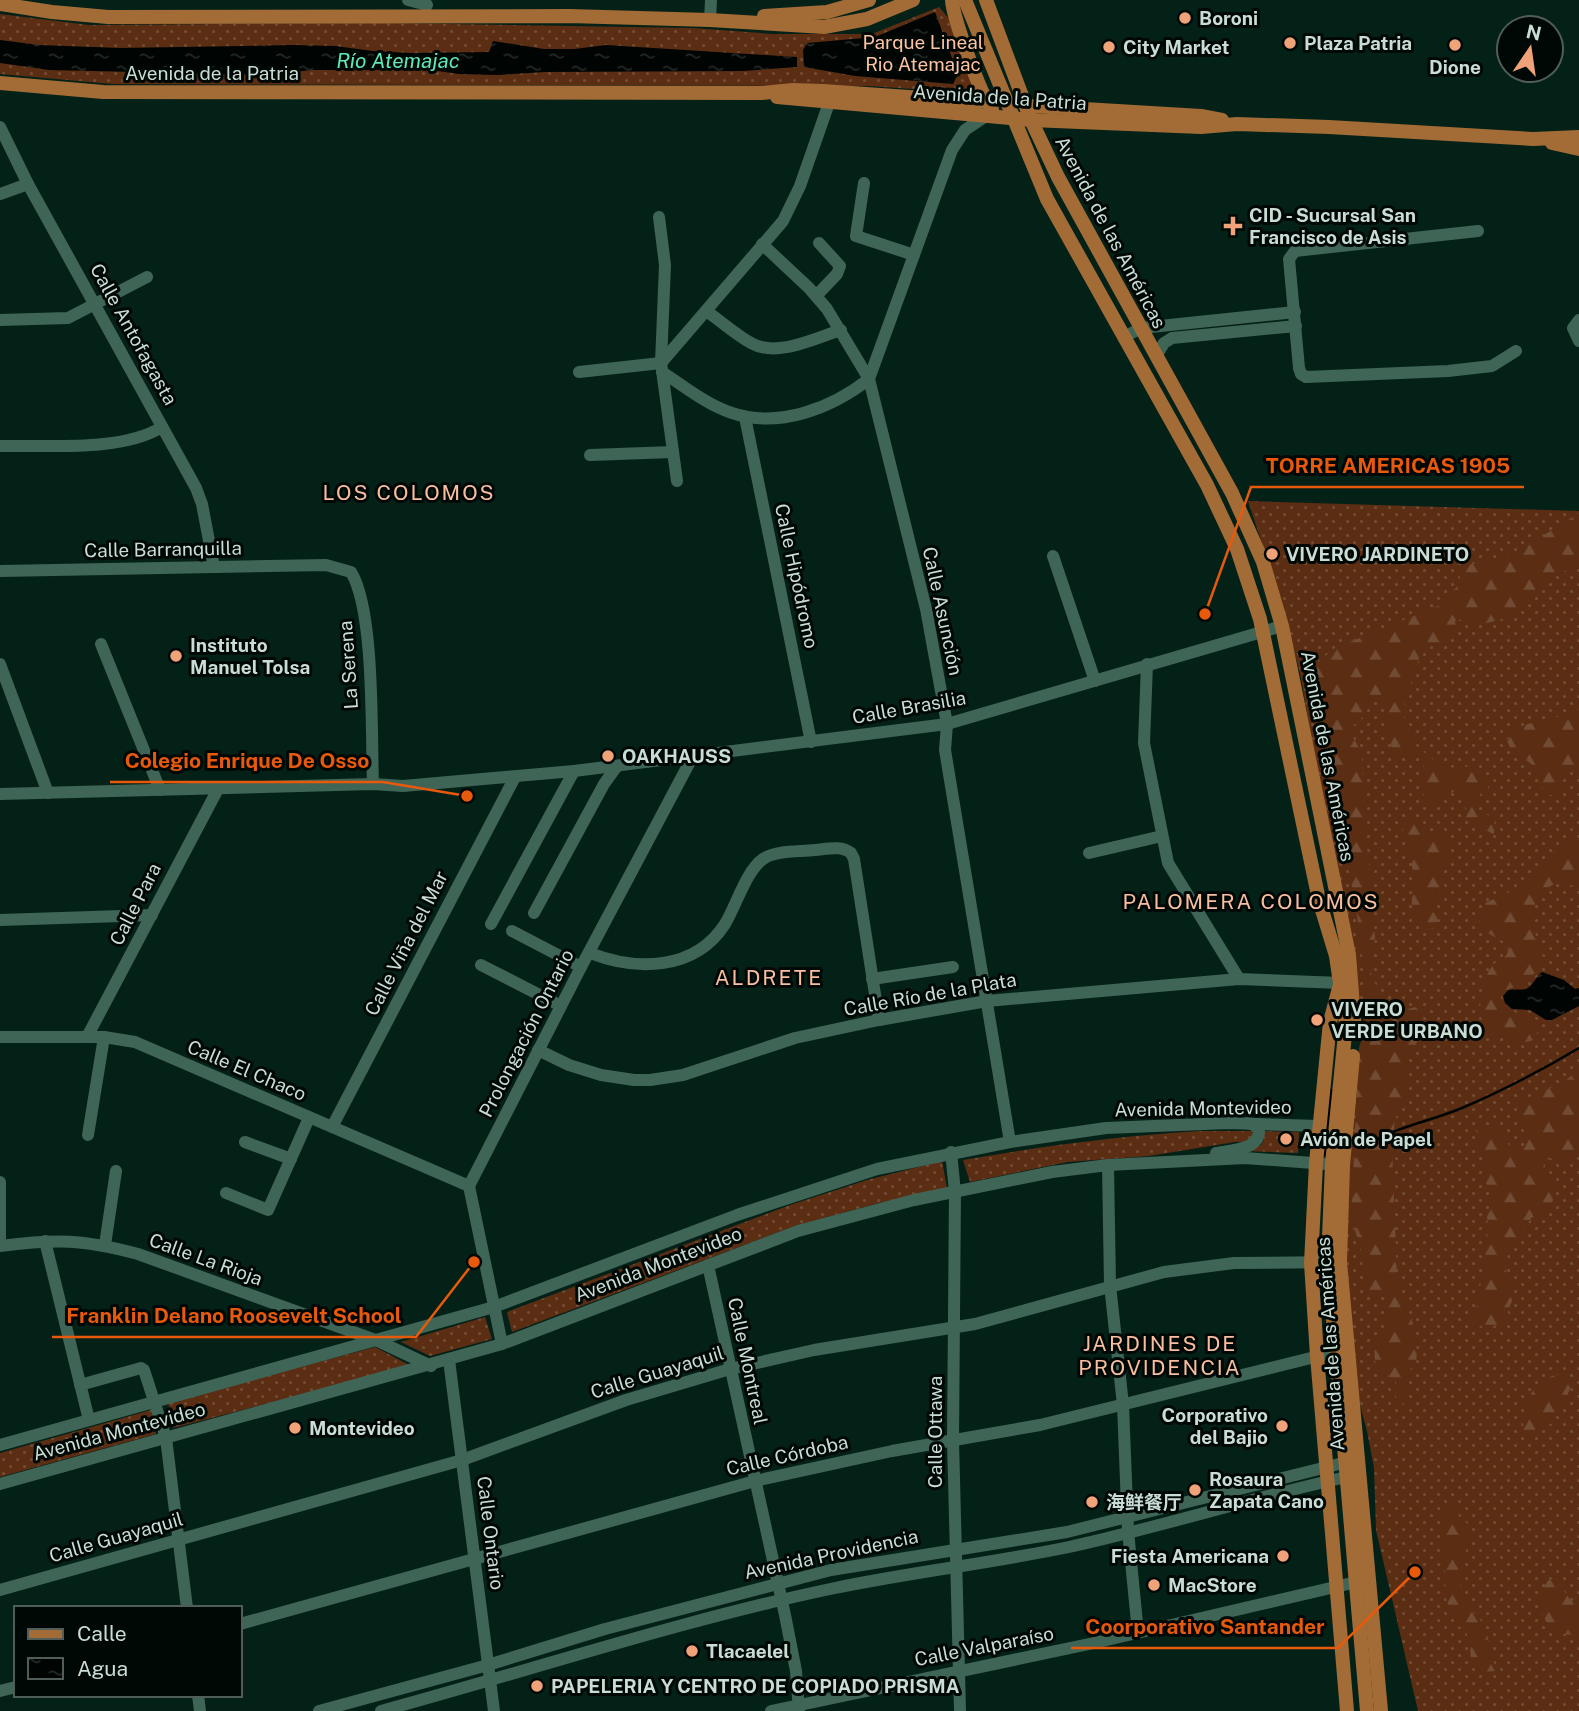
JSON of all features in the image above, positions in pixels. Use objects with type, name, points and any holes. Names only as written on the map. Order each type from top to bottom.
[{"type":"main road","points":[[710,20],[827,12],[869,0]]},
{"type":"main road","points":[[3,3],[52,12],[108,17],[431,7],[824,27],[867,19],[913,0]]},
{"type":"main road","points":[[951,0],[961,35],[990,108],[1012,118]]},
{"type":"main road","name":"Avenida de las Américas","points":[[965,0],[1047,199],[1207,485],[1237,549],[1262,631],[1319,900],[1336,956],[1346,1024],[1334,1262],[1352,1476],[1381,1711]]},
{"type":"main road","name":"Avenida de las Américas","points":[[986,0],[1058,177],[1226,480],[1251,530],[1278,610],[1353,984],[1356,1023],[1338,1165]]},
{"type":"main road","name":"Avenida de la Patria","points":[[0,83],[103,92],[823,91],[983,109],[1012,118],[1033,113],[1201,116],[1237,124],[1533,139],[1579,137]]},
{"type":"main road","name":"Avenida de la Patria","points":[[761,93],[829,103],[983,109]]},
{"type":"main road","points":[[1533,139],[1579,149]]},
{"type":"main road","points":[[1250,590],[1262,602],[1278,610]]},
{"type":"main road","name":"Avenida de las Américas","points":[[1341,983],[1330,1023],[1315,1163],[1311,1263],[1347,1711]]},
{"type":"main road","name":"Avenida de las Américas","points":[[1363,1581],[1367,1711]]},
{"type":"street","points":[[408,0],[431,7]]},
{"type":"street","points":[[710,0],[710,20]]},
{"type":"street","points":[[662,367],[783,221],[800,186],[829,103]]},
{"type":"street","points":[[579,372],[662,367],[708,401],[730,413],[745,417],[781,418],[804,413],[846,396],[869,379],[952,150],[983,109]]},
{"type":"street","name":"Calle Antofagasta","points":[[0,127],[200,496],[214,567]]},
{"type":"street","points":[[864,183],[856,236],[914,255]]},
{"type":"street","points":[[0,194],[29,184]]},
{"type":"street","points":[[659,217],[665,265],[662,367],[677,481]]},
{"type":"street","points":[[1478,231],[1295,251],[1289,258],[1299,368],[1301,374],[1306,377],[1448,371],[1492,366],[1516,351]]},
{"type":"street","points":[[816,296],[837,274],[840,266],[819,243]]},
{"type":"street","name":"Calle Asunción","points":[[762,244],[816,296],[841,330],[869,379],[926,609],[947,724],[945,750],[1010,1142]]},
{"type":"street","points":[[0,320],[68,318],[147,277]]},
{"type":"street","points":[[706,311],[753,345],[771,348],[788,346],[841,330]]},
{"type":"street","points":[[1124,337],[1141,328],[1232,325],[1296,319]]},
{"type":"street","points":[[1579,320],[1573,328],[1579,341]]},
{"type":"street","points":[[1156,356],[1164,342],[1172,338],[1232,325]]},
{"type":"street","name":"Calle Hipódromo","points":[[745,417],[811,743]]},
{"type":"street","points":[[0,446],[111,443],[143,437],[162,427]]},
{"type":"street","points":[[590,456],[673,452]]},
{"type":"street","points":[[1053,556],[1095,681]]},
{"type":"street","name":"Calle Barranquilla","points":[[0,571],[326,565]]},
{"type":"street","name":"La Serena","points":[[326,565],[351,572],[356,580],[363,611],[369,652],[373,784]]},
{"type":"street","name":"Calle Brasilia","points":[[0,794],[373,784],[403,786],[574,771],[811,743],[947,724],[1282,626]]},
{"type":"street","points":[[101,644],[160,790]]},
{"type":"street","points":[[0,664],[48,793]]},
{"type":"street","points":[[1147,664],[1144,743],[1168,863],[1239,979]]},
{"type":"street","name":"Prolongación Ontario","points":[[469,1185],[693,756]]},
{"type":"street","points":[[534,913],[604,784],[617,766]]},
{"type":"street","points":[[491,924],[574,771]]},
{"type":"street","name":"Calle Viña del Mar","points":[[332,1127],[515,777]]},
{"type":"street","name":"Calle Para","points":[[87,1037],[218,789]]},
{"type":"street","points":[[1089,853],[1162,836]]},
{"type":"street","points":[[590,953],[635,965],[666,963],[690,954],[708,942],[725,925],[751,874],[764,858],[777,854],[841,848],[847,850],[854,859],[879,1020]]},
{"type":"street","points":[[0,920],[152,915]]},
{"type":"street","points":[[512,931],[581,967]]},
{"type":"street","points":[[481,965],[561,1006]]},
{"type":"street","points":[[872,979],[953,967]]},
{"type":"street","name":"Calle Río de la Plata","points":[[538,1050],[569,1065],[601,1075],[650,1080],[683,1075],[775,1044],[879,1020],[987,1000],[1239,979],[1341,983]]},
{"type":"street","name":"Calle El Chaco","points":[[0,1037],[87,1037],[135,1042],[469,1185]]},
{"type":"street","points":[[88,1135],[104,1038]]},
{"type":"street","points":[[226,1193],[268,1210],[309,1118]]},
{"type":"street","points":[[1192,1159],[1255,1143],[1259,1138],[1259,1130],[1247,1123]]},
{"type":"street","name":"Avenida Montevideo","points":[[0,1445],[494,1307],[737,1215],[877,1169],[1010,1142],[1106,1128],[1247,1123],[1319,1126]]},
{"type":"street","points":[[245,1142],[291,1159]]},
{"type":"street","name":"Calle Ottawa","points":[[951,1153],[955,1192],[953,1440],[960,1711]]},
{"type":"street","name":"Avenida Montevideo","points":[[0,1484],[502,1344],[798,1231],[955,1192],[1052,1172],[1192,1159],[1245,1158],[1338,1165]]},
{"type":"street","points":[[1108,1165],[1110,1285],[1123,1405],[1128,1531],[1138,1633]]},
{"type":"street","points":[[105,1245],[116,1171]]},
{"type":"street","points":[[0,1185],[0,1240]]},
{"type":"street","points":[[469,1185],[502,1344]]},
{"type":"street","name":"Calle La Rioja","points":[[0,1246],[66,1240],[105,1245],[138,1254],[378,1341],[430,1366]]},
{"type":"street","points":[[45,1241],[89,1420]]},
{"type":"street","name":"Calle Guayaquil","points":[[0,1590],[462,1460],[626,1400],[730,1369],[814,1350],[954,1328],[1110,1285],[1197,1266],[1334,1262]]},
{"type":"street","name":"Calle Montreal","points":[[708,1265],[782,1600],[796,1671],[799,1707]]},
{"type":"street","name":"Calle Córdoba","points":[[242,1623],[755,1481],[824,1465],[1040,1425],[1341,1350]]},
{"type":"street","name":"Calle Ontario","points":[[449,1360],[494,1711]]},
{"type":"street","points":[[79,1385],[141,1368],[144,1370],[166,1438],[187,1606]]},
{"type":"street","name":"Avenida Providencia","points":[[319,1711],[488,1665],[605,1629],[831,1570],[1067,1532],[1351,1461]]},
{"type":"street","name":"Avenida Providencia","points":[[381,1711],[491,1681],[608,1644],[782,1600],[1069,1547],[1352,1476]]},
{"type":"street","name":"Calle Valparaíso","points":[[771,1711],[1138,1633],[1363,1581]]},
{"type":"green space","name":"Parque Lineal Rio Atemajac","points":[[939,7],[952,22],[975,93],[868,86],[112,84],[0,74],[0,14],[89,25],[378,23],[693,28],[773,34],[872,34]]},
{"type":"green space","points":[[1248,501],[1579,511],[1579,1711],[1418,1711],[1376,1530],[1374,1468],[1367,1431],[1335,1313],[1364,1022],[1354,982],[1300,673],[1277,588]]},
{"type":"green space","points":[[1579,513],[1579,563],[1544,583],[1531,603],[1510,617],[1483,624],[1473,624],[1463,619],[1455,621],[1456,631],[1425,650],[1419,659],[1402,711],[1414,744],[1442,767],[1462,768],[1475,764],[1481,771],[1489,790],[1480,794],[1476,806],[1478,811],[1495,818],[1493,834],[1466,818],[1466,803],[1457,792],[1443,793],[1433,803],[1425,806],[1421,770],[1426,763],[1413,753],[1396,759],[1388,737],[1388,706],[1382,701],[1370,704],[1365,715],[1353,726],[1352,735],[1362,754],[1364,831],[1375,937],[1371,973],[1387,1006],[1385,1010],[1394,1013],[1415,1007],[1420,1011],[1423,1032],[1409,1056],[1406,1098],[1395,1119],[1392,1147],[1397,1277],[1413,1324],[1417,1352],[1416,1362],[1405,1384],[1405,1405],[1396,1398],[1396,1382],[1388,1375],[1376,1371],[1373,1337],[1389,1331],[1385,1296],[1371,1293],[1363,1279],[1362,1254],[1351,1217],[1359,1048],[1369,1015],[1357,915],[1314,673],[1318,662],[1335,648],[1438,606],[1446,595],[1456,588],[1464,566],[1514,554]]},
{"type":"green space","points":[[1579,709],[1579,770],[1571,769],[1565,773],[1559,793],[1543,797],[1540,774],[1514,752],[1507,741],[1511,731]]},
{"type":"green space","points":[[1412,813],[1423,826],[1424,834],[1443,835],[1449,843],[1449,856],[1441,874],[1440,892],[1435,907],[1437,925],[1431,929],[1422,924],[1413,912],[1413,871],[1401,823],[1406,815]]},
{"type":"green space","points":[[1579,839],[1579,886],[1555,884],[1544,889],[1535,905],[1533,928],[1543,959],[1524,985],[1504,990],[1501,998],[1504,1008],[1533,1018],[1541,1024],[1534,1040],[1522,1043],[1487,1034],[1480,1008],[1482,989],[1489,971],[1506,955],[1508,949],[1506,943],[1484,931],[1479,920],[1485,903],[1512,891],[1528,875],[1539,871],[1550,855],[1565,842]]},
{"type":"green space","points":[[1579,1069],[1579,1152],[1566,1163],[1560,1164],[1552,1158],[1544,1161],[1553,1185],[1552,1203],[1546,1216],[1532,1217],[1508,1252],[1506,1271],[1513,1289],[1513,1299],[1508,1310],[1508,1320],[1500,1326],[1482,1325],[1477,1329],[1473,1327],[1472,1320],[1478,1302],[1488,1231],[1487,1213],[1495,1194],[1484,1181],[1487,1161],[1477,1142],[1476,1129],[1485,1125],[1495,1129],[1511,1148],[1518,1151],[1526,1146],[1523,1123],[1516,1103],[1564,1082]]},
{"type":"green space","points":[[1200,1131],[1252,1131],[1254,1136],[1250,1142],[1149,1156],[1068,1162],[970,1182],[963,1160],[1081,1142]]},
{"type":"green space","points":[[1263,1131],[1299,1132],[1298,1153],[1244,1151],[1261,1145],[1264,1139]]},
{"type":"green space","points":[[942,1161],[947,1188],[795,1226],[512,1332],[507,1312],[790,1205],[867,1180]]},
{"type":"green space","points":[[485,1317],[492,1339],[430,1356],[401,1342]]},
{"type":"green space","points":[[375,1347],[411,1366],[173,1428],[168,1402]]},
{"type":"green space","points":[[1562,1374],[1567,1375],[1572,1383],[1562,1410],[1554,1414],[1554,1422],[1526,1441],[1523,1433],[1527,1402],[1540,1383]]},
{"type":"green space","points":[[151,1410],[156,1434],[0,1477],[0,1453]]},
{"type":"green space","points":[[1452,1504],[1460,1518],[1468,1524],[1469,1532],[1459,1595],[1485,1626],[1496,1671],[1478,1672],[1471,1664],[1470,1642],[1465,1630],[1457,1625],[1446,1599],[1442,1507]]},
{"type":"green space","points":[[1550,1579],[1557,1581],[1571,1601],[1579,1602],[1579,1636],[1557,1632],[1546,1622],[1541,1599]]},
{"type":"water","points":[[935,12],[958,74],[953,84],[855,76],[804,67],[803,50],[807,43],[875,37]]},
{"type":"water","name":"Río Atemajac","points":[[0,40],[39,45],[120,48],[335,46],[409,53],[489,52],[493,41],[544,49],[606,45],[797,57],[797,67],[743,71],[545,72],[497,75],[431,70],[312,70],[266,75],[49,70],[0,63]]},
{"type":"water","points":[[1542,972],[1564,980],[1575,989],[1579,988],[1579,1006],[1552,1020],[1546,1020],[1530,1010],[1512,1009],[1505,1003],[1503,996],[1508,990],[1526,989]]},
{"type":"waterway","points":[[1375,1140],[1477,1101],[1522,1080],[1579,1048]]},
{"type":"waterway","points":[[1324,1151],[1331,1094]]},
{"type":"place","name":"Boroni","points":[[1185,18]]},
{"type":"place","name":"Plaza Patria","points":[[1290,43]]},
{"type":"place","name":"Dione","points":[[1455,45]]},
{"type":"place","name":"City Market","points":[[1109,47]]},
{"type":"place","name":"CID - Sucursal San Francisco de Asis","points":[[1233,226]]},
{"type":"place","name":"VIVERO JARDINETO","points":[[1272,554]]},
{"type":"place","name":"TORRE AMERICAS 1905","points":[[1205,614]]},
{"type":"place","name":"Instituto Manuel Tolsa","points":[[176,656]]},
{"type":"place","name":"OAKHAUSS","points":[[608,756]]},
{"type":"place","name":"Colegio Enrique De Osso","points":[[467,796]]},
{"type":"place","name":"VIVERO VERDE URBANO","points":[[1317,1020]]},
{"type":"place","name":"Avión de Papel","points":[[1286,1139]]},
{"type":"place","name":"Franklin Delano Roosevelt School","points":[[474,1262]]},
{"type":"place","name":"Corporativo del Bajio","points":[[1282,1426]]},
{"type":"place","name":"Montevideo","points":[[295,1428]]},
{"type":"place","name":"Rosaura Zapata Cano","points":[[1195,1490]]},
{"type":"place","name":"海鲜餐厅","points":[[1092,1502]]},
{"type":"place","name":"Fiesta Americana","points":[[1283,1556]]},
{"type":"place","name":"Coorporativo Santander","points":[[1415,1572]]},
{"type":"place","name":"MacStore","points":[[1154,1585]]},
{"type":"place","name":"Tlacaelel","points":[[692,1651]]},
{"type":"place","name":"PAPELERIA Y CENTRO DE COPIADO PRISMA","points":[[537,1686]]},
{"type":"district","name":"LOS COLOMOS","points":[[409,493]]},
{"type":"district","name":"PALOMERA COLOMOS","points":[[1251,902]]},
{"type":"district","name":"ALDRETE","points":[[769,978]]},
{"type":"district","name":"JARDINES DE PROVIDENCIA","points":[[1160,1356]]}]
